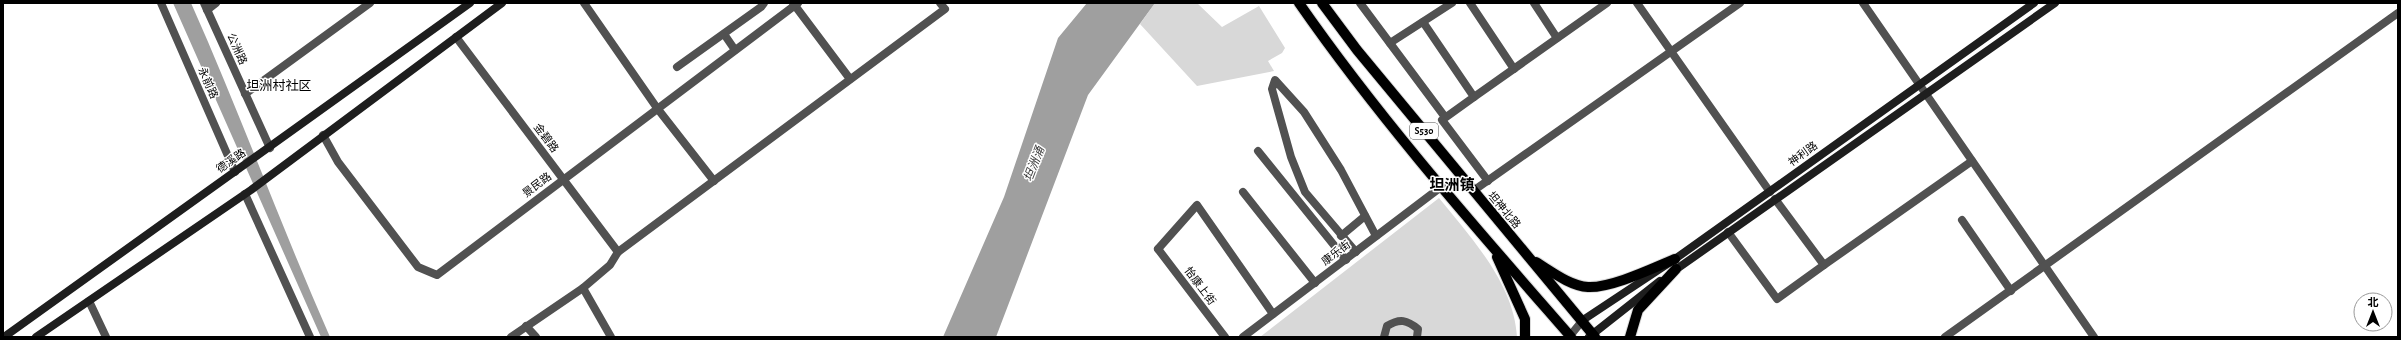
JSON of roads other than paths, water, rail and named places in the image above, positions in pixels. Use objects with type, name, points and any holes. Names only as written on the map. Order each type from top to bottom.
[{"type":"main road","name":"德溪路","points":[[4,337],[267,150],[470,3]]},
{"type":"main road","points":[[36,337],[248,192],[502,3]]},
{"type":"main road","name":"S530","points":[[1299,3],[1329,47],[1441,187],[1570,337]]},
{"type":"main road","name":"坦神北路","points":[[1322,3],[1353,45],[1473,191],[1583,320],[1592,336]]},
{"type":"main road","name":"神利路","points":[[1583,320],[1676,264],[1770,192],[2034,3]]},
{"type":"main road","points":[[1592,336],[1676,264],[1728,232],[2055,3]]},
{"type":"main road","points":[[1490,243],[1524,318],[1525,337]]},
{"type":"main road","points":[[1528,257],[1567,280],[1588,287],[1619,281],[1676,264]]},
{"type":"main road","points":[[1630,337],[1638,310],[1676,264]]},
{"type":"street","name":"永前路","points":[[161,3],[238,170]]},
{"type":"street","points":[[205,6],[216,3]]},
{"type":"street","points":[[245,94],[370,3]]},
{"type":"street","points":[[584,3],[657,108],[714,181]]},
{"type":"street","points":[[677,67],[761,7],[764,3]]},
{"type":"street","points":[[511,337],[583,288],[610,265],[618,252],[945,9],[940,3]]},
{"type":"street","points":[[1360,3],[1445,117]]},
{"type":"street","points":[[1390,43],[1452,3]]},
{"type":"street","points":[[1470,3],[1514,69]]},
{"type":"street","points":[[1534,3],[1557,38]]},
{"type":"street","points":[[1488,180],[1442,120],[1607,3]]},
{"type":"street","points":[[1637,3],[1770,192]]},
{"type":"street","points":[[1473,191],[1740,3]]},
{"type":"street","points":[[1863,3],[2094,337]]},
{"type":"street","points":[[795,4],[850,79]]},
{"type":"street","name":"景民路","points":[[323,135],[338,162],[418,267],[437,275],[795,4]]},
{"type":"street","name":"公洲路","points":[[205,6],[245,94],[267,150]]},
{"type":"street","points":[[1945,337],[2398,14]]},
{"type":"street","points":[[1422,22],[1474,97]]},
{"type":"street","points":[[724,34],[735,50]]},
{"type":"street","name":"金碧路","points":[[456,37],[618,252]]},
{"type":"street","points":[[1356,252],[1305,192],[1291,157],[1272,89],[1275,80],[1304,112],[1341,170],[1376,236]]},
{"type":"street","points":[[1258,151],[1346,260]]},
{"type":"street","points":[[1728,232],[1777,299],[1972,161]]},
{"type":"street","name":"康乐街","points":[[1243,337],[1441,187]]},
{"type":"street","points":[[248,192],[310,337]]},
{"type":"street","points":[[1243,192],[1315,283]]},
{"type":"street","points":[[1775,199],[1824,266]]},
{"type":"street","name":"怡康上街","points":[[1225,337],[1158,249],[1197,205],[1273,314]]},
{"type":"street","points":[[1342,236],[1365,216]]},
{"type":"street","points":[[1962,220],[2011,291]]},
{"type":"street","points":[[583,288],[611,337]]},
{"type":"street","points":[[89,301],[106,337]]},
{"type":"street","points":[[1570,337],[1583,320]]},
{"type":"street","points":[[1384,337],[1387,326],[1395,321],[1407,321],[1418,329],[1417,337]]},
{"type":"street","points":[[526,326],[536,337]]},
{"type":"water","points":[[173,3],[191,3],[330,337],[321,337]]},
{"type":"water","name":"坦洲涌","points":[[1087,3],[1155,3],[1088,95],[996,337],[943,337],[1004,197],[1058,38]]},
{"type":"district","name":"坦洲村社区","points":[[279,86]]},
{"type":"district","name":"坦洲镇","points":[[1452,185]]}]
